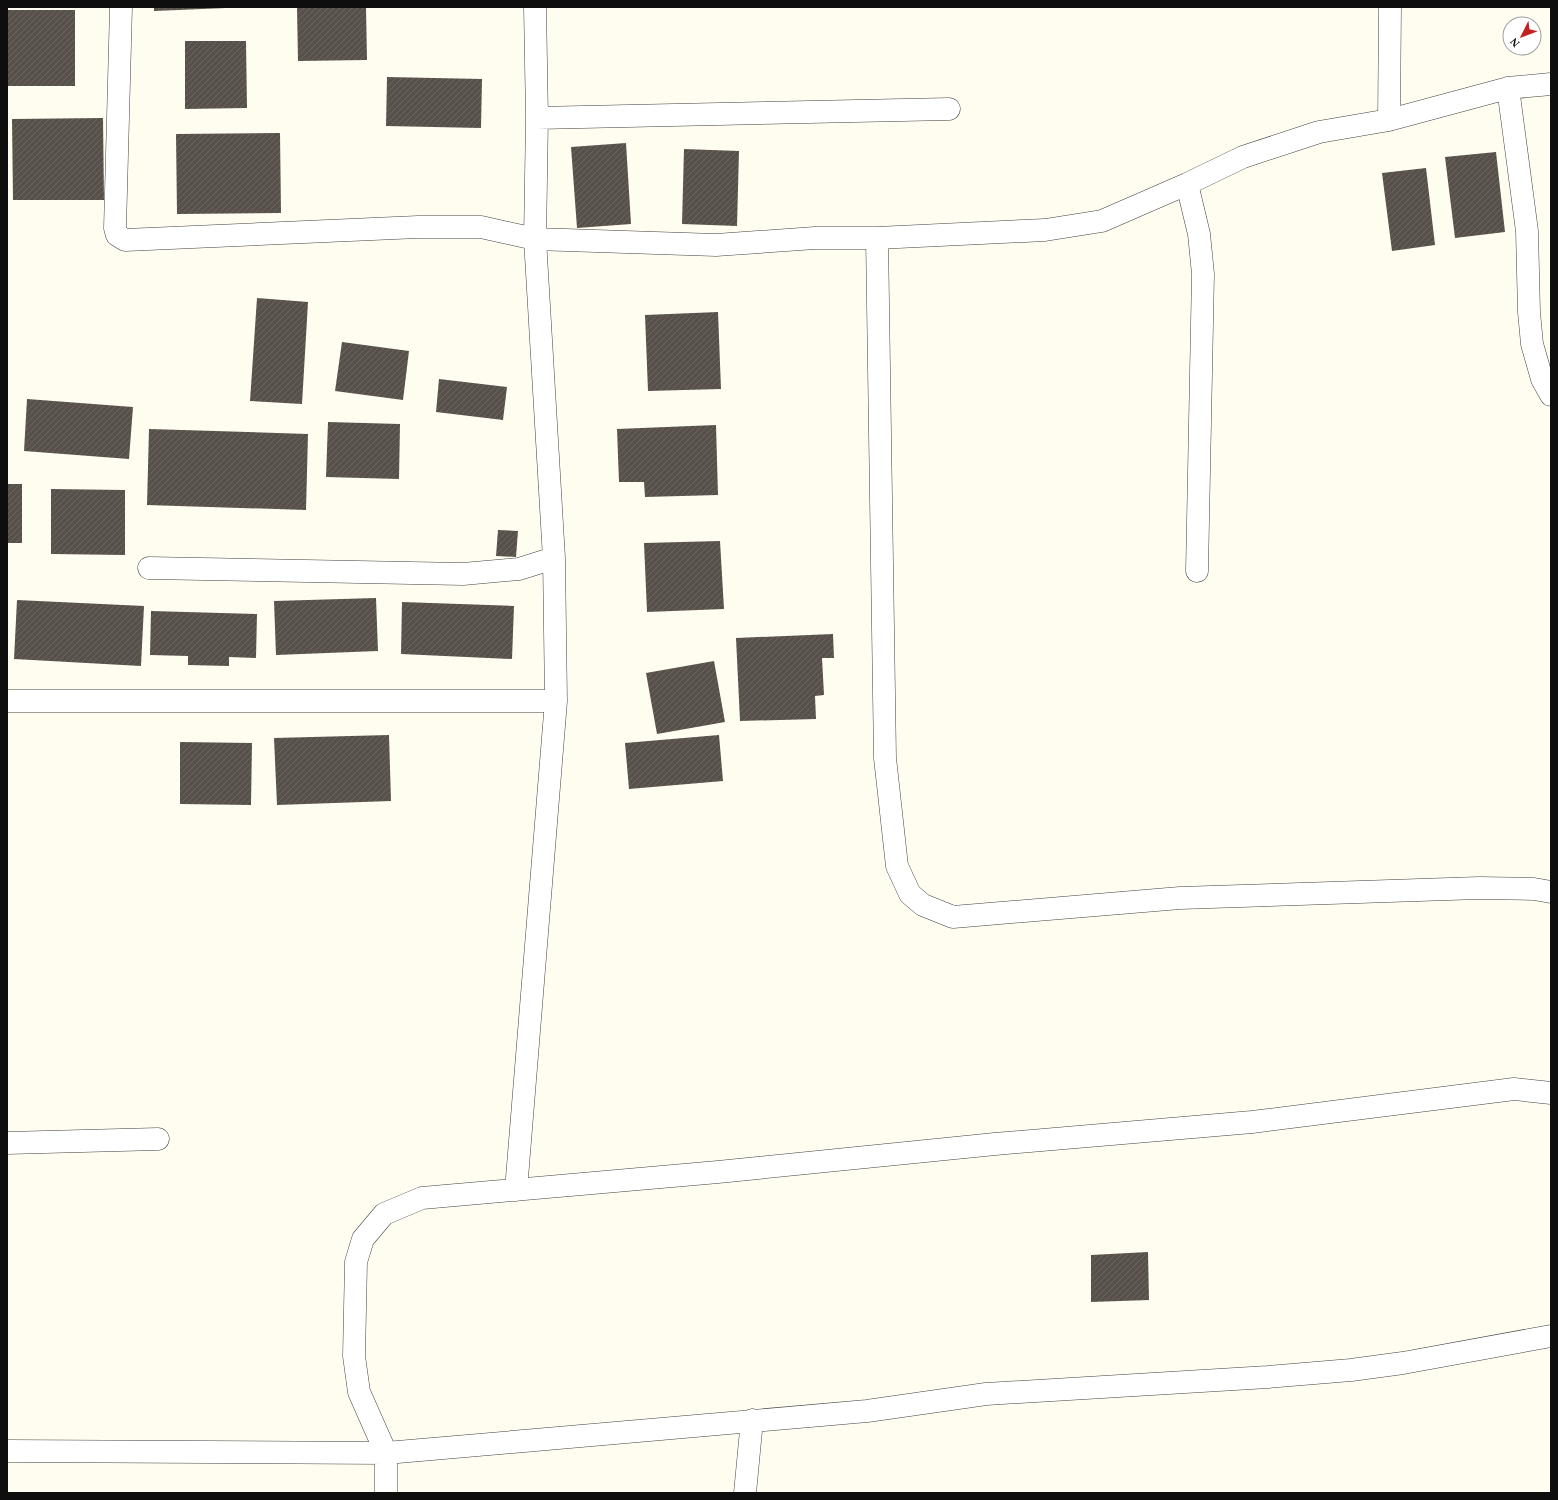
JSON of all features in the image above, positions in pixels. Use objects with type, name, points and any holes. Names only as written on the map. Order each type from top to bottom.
[{"type":"street","points":[[121,7],[115,228],[116,235],[125,240],[418,227],[481,227],[535,239],[716,245],[815,238],[877,238],[1045,230],[1102,221],[1186,184],[1243,156],[1319,132],[1389,120],[1508,88],[1551,84]]},
{"type":"street","points":[[516,1190],[556,701],[554,558],[535,239],[537,118],[535,7]]},
{"type":"street","points":[[1389,120],[1390,7]]},
{"type":"street","points":[[1508,88],[1527,231],[1529,312],[1532,344],[1542,379],[1551,395]]},
{"type":"street","points":[[537,118],[949,109]]},
{"type":"street","points":[[1186,184],[1199,234],[1203,274],[1197,571]]},
{"type":"street","points":[[877,238],[885,758],[897,866],[910,894],[923,905],[953,917],[1180,898],[1479,888],[1534,888],[1551,892]]},
{"type":"street","points":[[149,568],[463,574],[519,569],[554,558]]},
{"type":"street","points":[[7,701],[556,701]]},
{"type":"street","points":[[386,1493],[386,1453],[359,1392],[354,1356],[356,1262],[363,1239],[384,1214],[422,1198],[718,1172],[995,1144],[1252,1122],[1514,1088],[1551,1093]]},
{"type":"street","points":[[7,1143],[158,1139]]},
{"type":"street","points":[[7,1451],[386,1453],[867,1411],[986,1394],[1268,1377],[1351,1370],[1402,1363],[1551,1336]]},
{"type":"street","points":[[745,1493],[752,1420]]},
{"type":"building","points":[[154,7],[226,7],[226,8],[154,11]]},
{"type":"building","points":[[297,7],[366,7],[367,60],[298,61]]},
{"type":"building","points":[[7,10],[75,10],[75,86],[7,86]]},
{"type":"building","points":[[185,41],[246,41],[247,108],[185,109]]},
{"type":"building","points":[[387,77],[482,79],[481,128],[386,126]]},
{"type":"building","points":[[103,118],[104,200],[13,200],[12,119]]},
{"type":"building","points":[[280,133],[281,213],[177,214],[176,134]]},
{"type":"building","points":[[626,143],[631,224],[577,228],[571,147]]},
{"type":"building","points":[[684,149],[739,151],[737,226],[682,224]]},
{"type":"building","points":[[1496,152],[1505,232],[1455,238],[1445,157]]},
{"type":"building","points":[[1426,168],[1435,245],[1392,251],[1382,173]]},
{"type":"building","points":[[257,298],[308,302],[302,404],[250,401]]},
{"type":"building","points":[[718,312],[721,389],[648,391],[645,315]]},
{"type":"building","points":[[342,342],[409,351],[403,400],[335,391]]},
{"type":"building","points":[[439,379],[507,387],[503,420],[436,412]]},
{"type":"building","points":[[27,399],[133,407],[129,459],[24,451]]},
{"type":"building","points":[[328,422],[400,424],[399,479],[326,477]]},
{"type":"building","points":[[716,425],[718,495],[645,497],[644,482],[619,482],[617,429]]},
{"type":"building","points":[[149,429],[308,434],[306,510],[147,505]]},
{"type":"building","points":[[7,484],[22,484],[22,543],[7,543]]},
{"type":"building","points":[[51,489],[125,490],[125,555],[51,554]]},
{"type":"building","points":[[498,530],[518,531],[516,557],[496,556]]},
{"type":"building","points":[[720,541],[724,609],[647,612],[644,543]]},
{"type":"building","points":[[376,598],[378,651],[276,655],[274,601]]},
{"type":"building","points":[[17,600],[144,606],[141,666],[14,659]]},
{"type":"building","points":[[402,602],[514,606],[512,659],[401,654]]},
{"type":"building","points":[[151,611],[257,614],[256,658],[229,657],[229,666],[188,665],[188,656],[150,655]]},
{"type":"building","points":[[833,634],[834,658],[822,658],[824,695],[815,696],[816,719],[740,721],[736,638]]},
{"type":"building","points":[[714,661],[725,722],[657,734],[646,673]]},
{"type":"building","points":[[389,735],[391,801],[277,805],[274,738]]},
{"type":"building","points":[[719,735],[723,781],[629,789],[625,743]]},
{"type":"building","points":[[180,742],[252,743],[251,805],[180,804]]},
{"type":"building","points":[[1148,1252],[1149,1300],[1091,1302],[1091,1255]]}]
